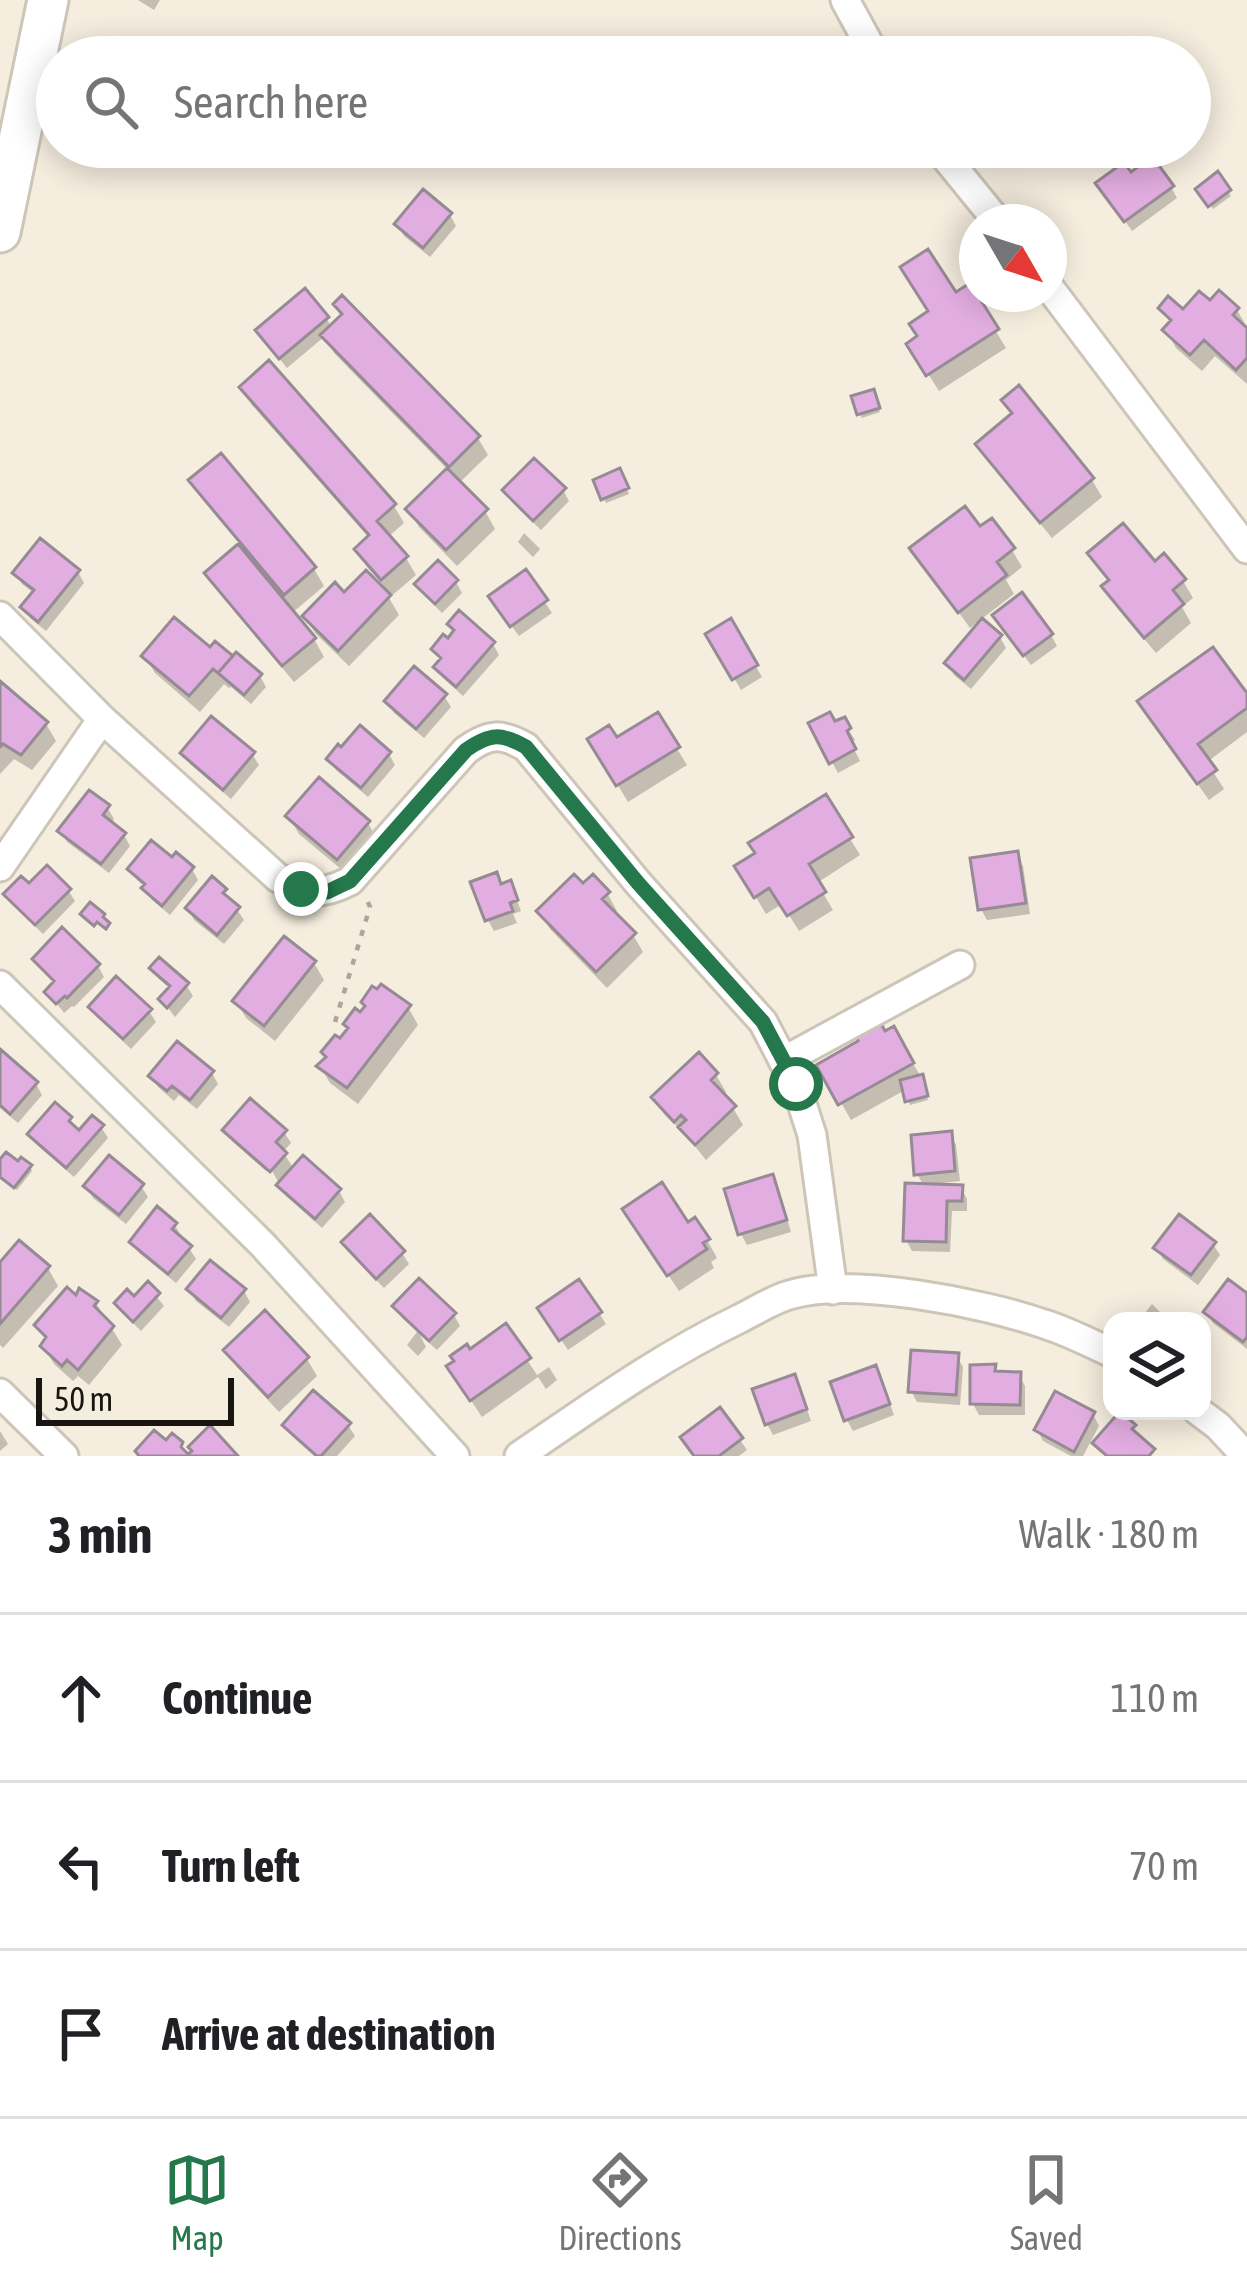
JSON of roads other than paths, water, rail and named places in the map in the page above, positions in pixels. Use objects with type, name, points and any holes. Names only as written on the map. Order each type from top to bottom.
[{"type":"street","points":[[41,36],[48,0]]},
{"type":"street","points":[[845,0],[865,36]]},
{"type":"street","points":[[0,232],[36,58]]},
{"type":"street","points":[[955,168],[984,204]]},
{"type":"street","points":[[1067,311],[1247,549]]},
{"type":"street","points":[[0,616],[102,718],[278,878],[301,889],[327,892],[350,881],[466,750],[484,738],[507,736],[526,747],[638,883],[763,1022],[796,1084],[812,1136],[833,1290]]},
{"type":"street","points":[[0,867],[102,718]]},
{"type":"street","points":[[783,1061],[961,964]]},
{"type":"street","points":[[0,985],[263,1245],[455,1456]]},
{"type":"street","points":[[519,1456],[645,1369],[790,1294],[889,1291],[963,1303],[1043,1323],[1103,1349]]},
{"type":"street","points":[[0,1393],[64,1456]]},
{"type":"street","points":[[1210,1420],[1246,1456]]}]
